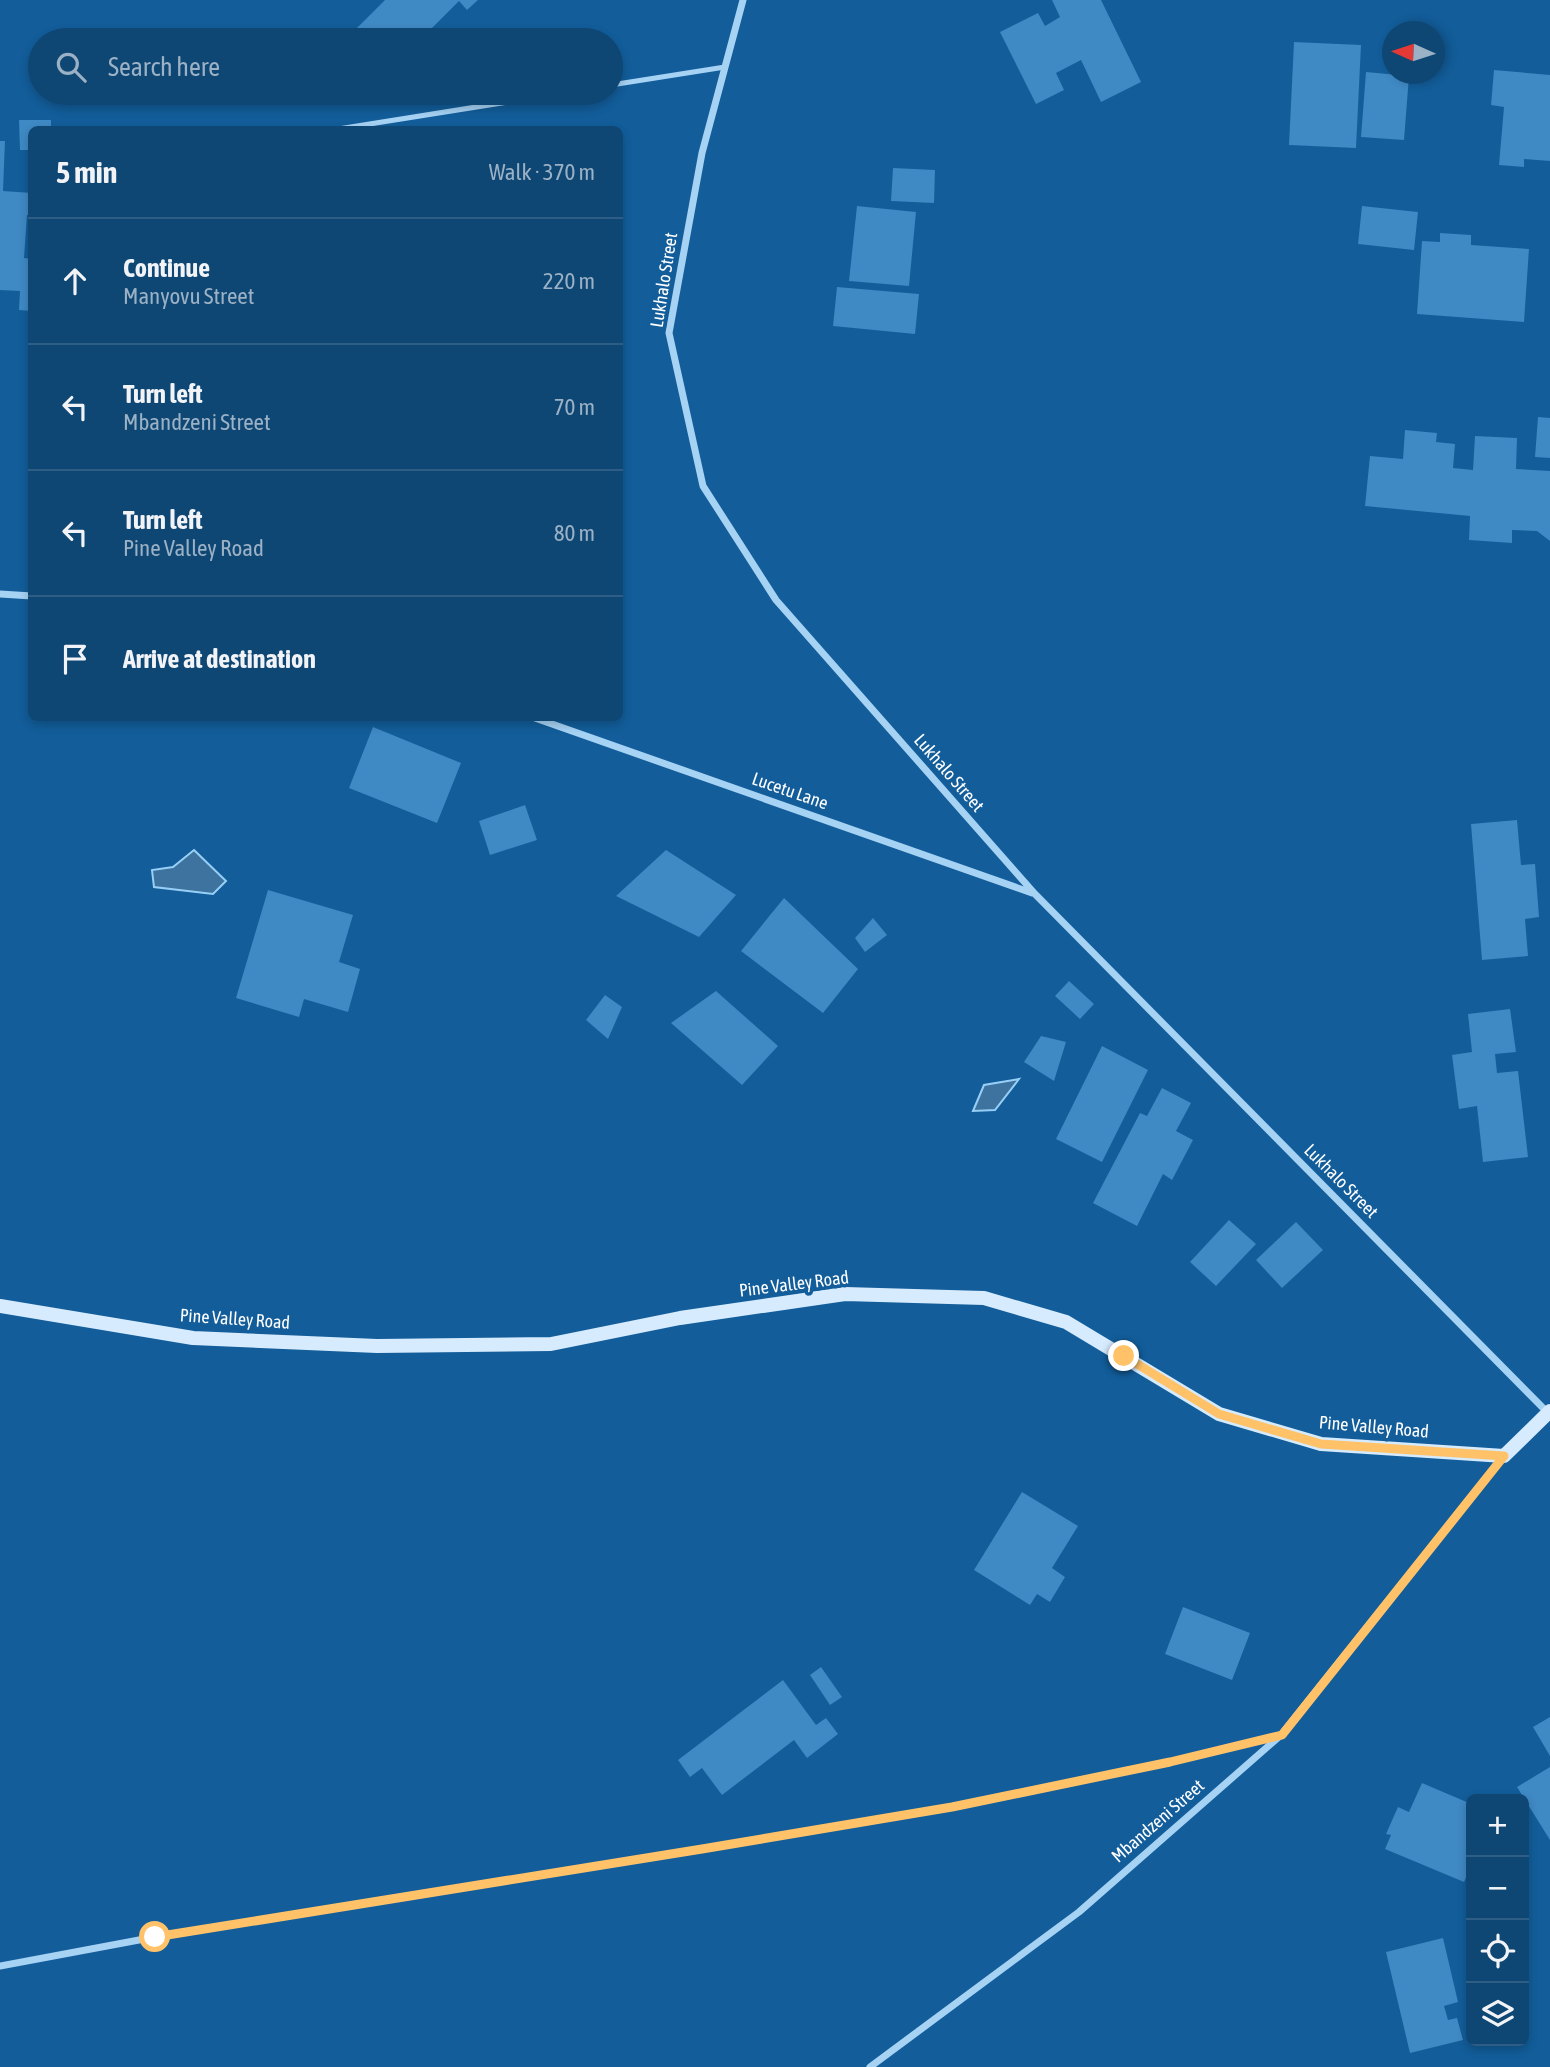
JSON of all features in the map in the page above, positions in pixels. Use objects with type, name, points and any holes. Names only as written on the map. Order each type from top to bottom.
[{"type":"main road","name":"Pine Valley Road","points":[[0,1306],[192,1338],[377,1346],[551,1344],[680,1318],[845,1294],[984,1298],[1066,1322],[1219,1414],[1321,1444],[1504,1456]]},
{"type":"main road","points":[[1504,1456],[1550,1413]]},
{"type":"street","name":"Lukhalo Street","points":[[743,0],[702,153],[669,333],[703,486],[776,600],[1035,894],[1550,1413]]},
{"type":"street","points":[[0,594],[28,596]]},
{"type":"street","name":"Lucetu Lane","points":[[544,721],[1035,894]]},
{"type":"street","name":"Mbandzeni Street","points":[[870,2067],[1079,1912],[1282,1735],[1504,1456]]},
{"type":"street","points":[[0,1966],[155,1937],[952,1807],[1170,1762],[1282,1735]]},
{"type":"lane","points":[[623,83],[725,67]]},
{"type":"lane","points":[[357,126],[489,105]]},
{"type":"water","points":[[194,850],[226,881],[213,894],[154,887],[152,870],[173,867]]},
{"type":"water","points":[[1019,1079],[995,1110],[973,1111],[984,1085]]},
{"type":"building","points":[[385,0],[478,0],[467,10],[459,1],[432,28],[357,28]]},
{"type":"building","points":[[1052,0],[1101,0],[1141,82],[1101,102],[1081,60],[1056,73],[1064,90],[1036,104],[1000,32],[1038,13],[1045,26],[1060,17]]},
{"type":"building","points":[[1294,42],[1361,45],[1356,148],[1289,145]]},
{"type":"building","points":[[1494,70],[1550,75],[1550,161],[1524,159],[1524,167],[1499,165],[1504,107],[1491,105]]},
{"type":"building","points":[[1366,72],[1382,73],[1382,84],[1408,84],[1404,140],[1361,137]]},
{"type":"building","points":[[19,120],[51,120],[51,126],[28,126],[28,150],[20,150]]},
{"type":"building","points":[[0,141],[5,141],[3,191],[28,193],[24,258],[28,258],[28,311],[19,310],[20,291],[0,290]]},
{"type":"building","points":[[893,168],[935,170],[934,203],[891,201]]},
{"type":"building","points":[[857,206],[916,212],[909,286],[849,281]]},
{"type":"building","points":[[1362,206],[1418,212],[1414,250],[1358,244]]},
{"type":"building","points":[[1440,233],[1471,235],[1471,245],[1529,249],[1524,322],[1417,314],[1422,241],[1440,242]]},
{"type":"building","points":[[837,287],[919,294],[915,334],[833,326]]},
{"type":"building","points":[[1538,417],[1550,418],[1550,458],[1535,457]]},
{"type":"building","points":[[1405,430],[1437,433],[1436,442],[1455,444],[1453,468],[1473,470],[1475,436],[1517,438],[1516,469],[1550,471],[1550,541],[1537,531],[1512,530],[1512,543],[1469,540],[1470,516],[1365,506],[1370,456],[1403,459]]},
{"type":"building","points":[[373,727],[461,763],[437,823],[349,788]]},
{"type":"building","points":[[525,805],[537,840],[490,855],[479,821]]},
{"type":"building","points":[[1517,820],[1521,865],[1535,864],[1539,917],[1525,919],[1528,956],[1482,960],[1471,824]]},
{"type":"building","points":[[666,850],[736,895],[699,937],[616,896]]},
{"type":"building","points":[[268,890],[353,915],[339,962],[360,969],[348,1012],[304,999],[299,1017],[236,998]]},
{"type":"building","points":[[784,898],[858,969],[823,1013],[741,951]]},
{"type":"building","points":[[873,918],[887,935],[865,952],[855,938]]},
{"type":"building","points":[[1069,981],[1094,1004],[1080,1019],[1055,996]]},
{"type":"building","points":[[716,991],[778,1046],[742,1085],[671,1023]]},
{"type":"building","points":[[605,995],[622,1007],[608,1039],[586,1020]]},
{"type":"building","points":[[1510,1009],[1516,1052],[1495,1054],[1497,1073],[1518,1071],[1528,1157],[1483,1162],[1477,1106],[1459,1109],[1452,1055],[1472,1052],[1468,1014]]},
{"type":"building","points":[[1041,1036],[1066,1042],[1054,1081],[1024,1062]]},
{"type":"building","points":[[1102,1046],[1148,1070],[1102,1162],[1056,1139]]},
{"type":"building","points":[[1162,1088],[1191,1103],[1176,1131],[1193,1140],[1172,1180],[1163,1174],[1137,1226],[1093,1203],[1140,1113],[1147,1116]]},
{"type":"building","points":[[1229,1220],[1256,1244],[1216,1286],[1190,1262]]},
{"type":"building","points":[[1296,1222],[1323,1250],[1282,1288],[1256,1260]]},
{"type":"building","points":[[1022,1492],[1078,1526],[1052,1568],[1065,1577],[1050,1602],[1037,1594],[1030,1605],[974,1570]]},
{"type":"building","points":[[1183,1607],[1250,1633],[1232,1680],[1165,1654]]},
{"type":"building","points":[[821,1667],[842,1697],[830,1705],[810,1675]]},
{"type":"building","points":[[783,1680],[816,1725],[826,1718],[838,1734],[807,1758],[794,1740],[722,1795],[702,1768],[690,1777],[678,1760]]},
{"type":"building","points":[[1550,1717],[1550,1756],[1533,1727]]},
{"type":"building","points":[[1550,1767],[1550,1840],[1529,1806],[1529,1794],[1521,1794],[1517,1787]]},
{"type":"building","points":[[1422,1783],[1466,1802],[1464,1882],[1385,1849],[1391,1835],[1386,1834],[1398,1807],[1409,1812]]},
{"type":"building","points":[[1443,1938],[1458,2002],[1444,2006],[1448,2020],[1457,2018],[1463,2040],[1410,2053],[1386,1952]]},
{"type":"route","points":[[155,1937],[952,1807],[1170,1762],[1282,1735],[1504,1456],[1321,1444],[1219,1414],[1124,1356]]}]
